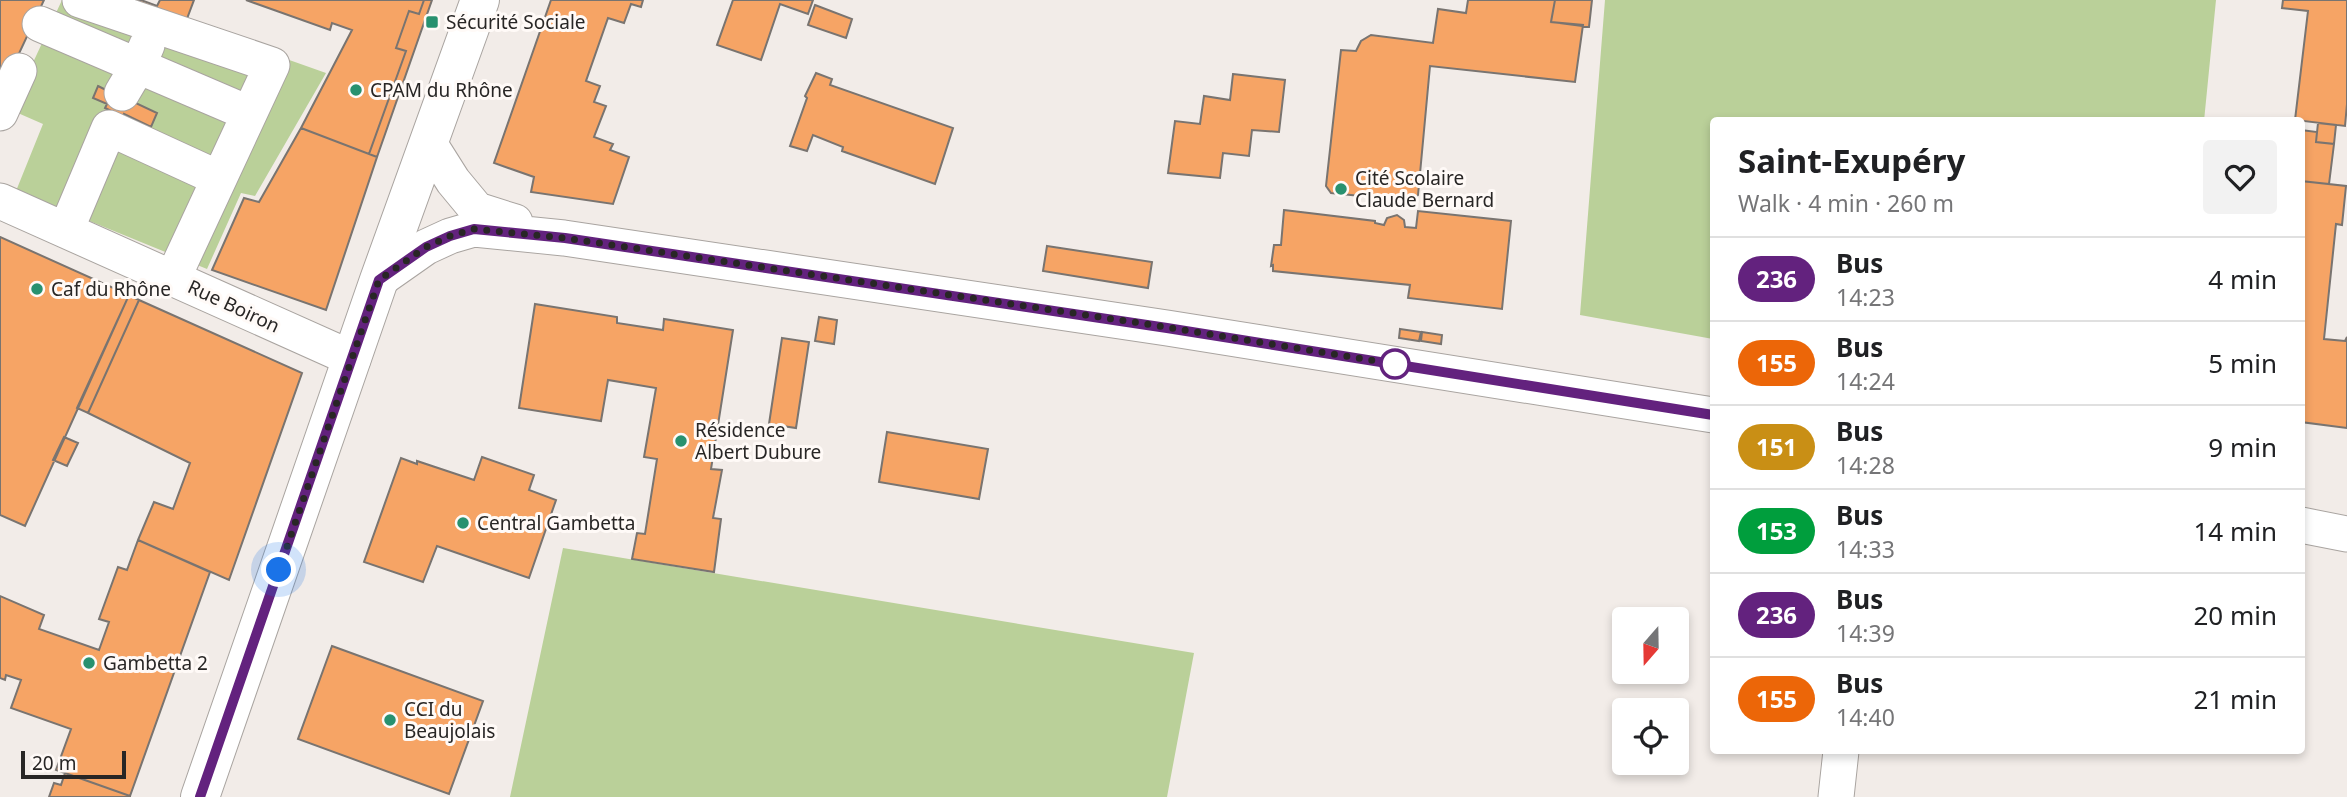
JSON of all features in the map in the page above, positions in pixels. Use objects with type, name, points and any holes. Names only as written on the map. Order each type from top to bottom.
[{"type":"main road","points":[[200,797],[379,280],[480,0]]},
{"type":"street","points":[[80,0],[272,65],[173,278]]},
{"type":"street","points":[[130,80],[155,25]]},
{"type":"street","points":[[0,113],[35,35],[130,80],[248,113]]},
{"type":"street","points":[[66,230],[110,128],[218,178]]},
{"type":"street","points":[[429,143],[453,181],[477,209],[565,238]]},
{"type":"street","name":"Rue Boiron","points":[[0,201],[353,359]]},
{"type":"street","points":[[379,280],[426,247],[474,229],[565,238],[1167,328],[1710,415]]},
{"type":"street","points":[[2305,526],[2347,534]]},
{"type":"street","points":[[1836,797],[1841,754]]},
{"type":"green space","points":[[62,0],[119,0],[326,73],[255,196],[241,193],[207,269],[16,191],[43,124],[11,110]]},
{"type":"green space","points":[[1605,0],[2216,0],[2204,117],[1710,117],[1710,338],[1580,315]]},
{"type":"green space","points":[[563,548],[1194,653],[1167,797],[510,797]]},
{"type":"building","points":[[0,0],[44,0],[0,94]]},
{"type":"building","points":[[119,0],[141,0],[157,6],[160,0],[194,0],[185,24]]},
{"type":"building","name":"CPAM du Rhône","points":[[246,0],[424,0],[419,14],[409,11],[396,48],[406,51],[369,154],[301,128],[352,30],[332,23],[330,30]]},
{"type":"building","points":[[424,0],[432,0],[377,157],[369,154],[406,51],[396,48],[409,11],[419,14]]},
{"type":"building","points":[[551,0],[643,0],[641,7],[631,4],[624,23],[608,18],[586,81],[600,86],[594,102],[606,106],[594,137],[613,144],[610,150],[629,157],[613,204],[531,192],[534,177],[494,163]]},
{"type":"building","points":[[733,0],[813,0],[808,14],[780,4],[761,60],[717,45]]},
{"type":"building","points":[[1468,0],[1555,0],[1551,22],[1583,25],[1575,82],[1430,66],[1418,195],[1411,201],[1331,193],[1326,186],[1341,50],[1356,51],[1361,41],[1371,35],[1433,43],[1438,9],[1466,13]]},
{"type":"building","points":[[1555,0],[1592,0],[1589,27],[1551,22]]},
{"type":"building","points":[[2283,0],[2347,0],[2345,126],[2305,121],[2305,117],[2295,117],[2308,11],[2282,8]]},
{"type":"building","points":[[815,5],[852,19],[846,38],[808,25]]},
{"type":"building","points":[[816,73],[832,79],[830,85],[953,128],[935,184],[842,151],[843,147],[813,135],[807,151],[790,146],[807,98],[805,96]]},
{"type":"building","points":[[1233,74],[1285,80],[1279,132],[1252,130],[1249,156],[1223,153],[1220,178],[1168,173],[1175,121],[1200,124],[1204,96],[1230,100]]},
{"type":"building","points":[[98,86],[112,93],[107,104],[93,98]]},
{"type":"building","points":[[114,89],[127,99],[157,113],[151,127],[105,108]]},
{"type":"building","points":[[2318,123],[2336,125],[2334,144],[2316,142]]},
{"type":"building","points":[[301,128],[377,157],[326,310],[212,270],[244,198],[259,202]]},
{"type":"building","points":[[2305,130],[2317,132],[2316,142],[2334,144],[2329,184],[2305,181]]},
{"type":"building","points":[[2305,181],[2346,186],[2342,225],[2336,224],[2324,339],[2345,341],[2347,337],[2347,428],[2305,423]]},
{"type":"building","points":[[1284,210],[1375,221],[1384,225],[1387,218],[1397,215],[1404,220],[1405,227],[1416,228],[1418,211],[1511,221],[1502,309],[1408,298],[1410,285],[1273,271],[1273,265],[1271,266],[1274,245],[1281,245]]},
{"type":"building","points":[[0,237],[129,295],[25,526],[0,515]]},
{"type":"building","points":[[1047,246],[1152,262],[1148,288],[1043,271]]},
{"type":"building","points":[[129,295],[139,300],[88,413],[77,408]]},
{"type":"building","points":[[139,300],[302,373],[229,580],[138,540],[154,502],[173,509],[190,463],[88,413]]},
{"type":"building","name":"Résidence Albert Dubure","points":[[535,304],[617,317],[617,323],[663,330],[664,319],[733,330],[711,469],[722,470],[713,518],[721,519],[714,572],[632,559],[637,533],[645,534],[657,459],[644,457],[656,388],[608,380],[601,421],[519,408]]},
{"type":"building","points":[[819,317],[837,320],[834,344],[815,341]]},
{"type":"building","points":[[1400,329],[1421,332],[1419,341],[1399,338]]},
{"type":"building","points":[[1422,332],[1442,335],[1441,344],[1421,341]]},
{"type":"building","points":[[782,338],[809,342],[796,428],[769,424]]},
{"type":"building","points":[[887,432],[988,449],[979,499],[879,482]]},
{"type":"building","points":[[64,437],[78,443],[67,466],[53,460]]},
{"type":"building","name":"Central Gambetta","points":[[482,457],[534,475],[529,490],[556,500],[529,578],[437,546],[423,582],[364,562],[401,458],[474,480]]},
{"type":"building","name":"Gambetta 2","points":[[138,540],[210,572],[130,796],[56,770],[71,729],[11,708],[21,680],[6,675],[5,680],[0,678],[0,596],[44,615],[39,629],[99,650],[109,622],[99,619],[118,567],[127,570]]},
{"type":"building","name":"CCI du Beaujolais","points":[[332,646],[483,701],[449,794],[298,739]]},
{"type":"building","points":[[65,773],[130,797],[49,797],[54,783],[61,785]]},
{"type":"bus line","name":"236","points":[[200,797],[379,280],[426,247],[474,229],[565,238],[1140,323],[1710,415]]},
{"type":"place","name":"Sécurité Sociale","points":[[432,22]]},
{"type":"place","name":"CPAM du Rhône","points":[[356,90]]},
{"type":"place","name":"Cité Scolaire Claude Bernard","points":[[1341,189]]},
{"type":"place","name":"Caf du Rhône","points":[[37,289]]},
{"type":"place","name":"Résidence Albert Dubure","points":[[681,441]]},
{"type":"place","name":"Central Gambetta","points":[[463,523]]},
{"type":"place","name":"Gambetta 2","points":[[89,663]]},
{"type":"place","name":"CCI du Beaujolais","points":[[390,720]]},
{"type":"route","points":[[279,570],[379,280],[426,247],[474,229],[565,238],[1140,323],[1395,364]]}]
